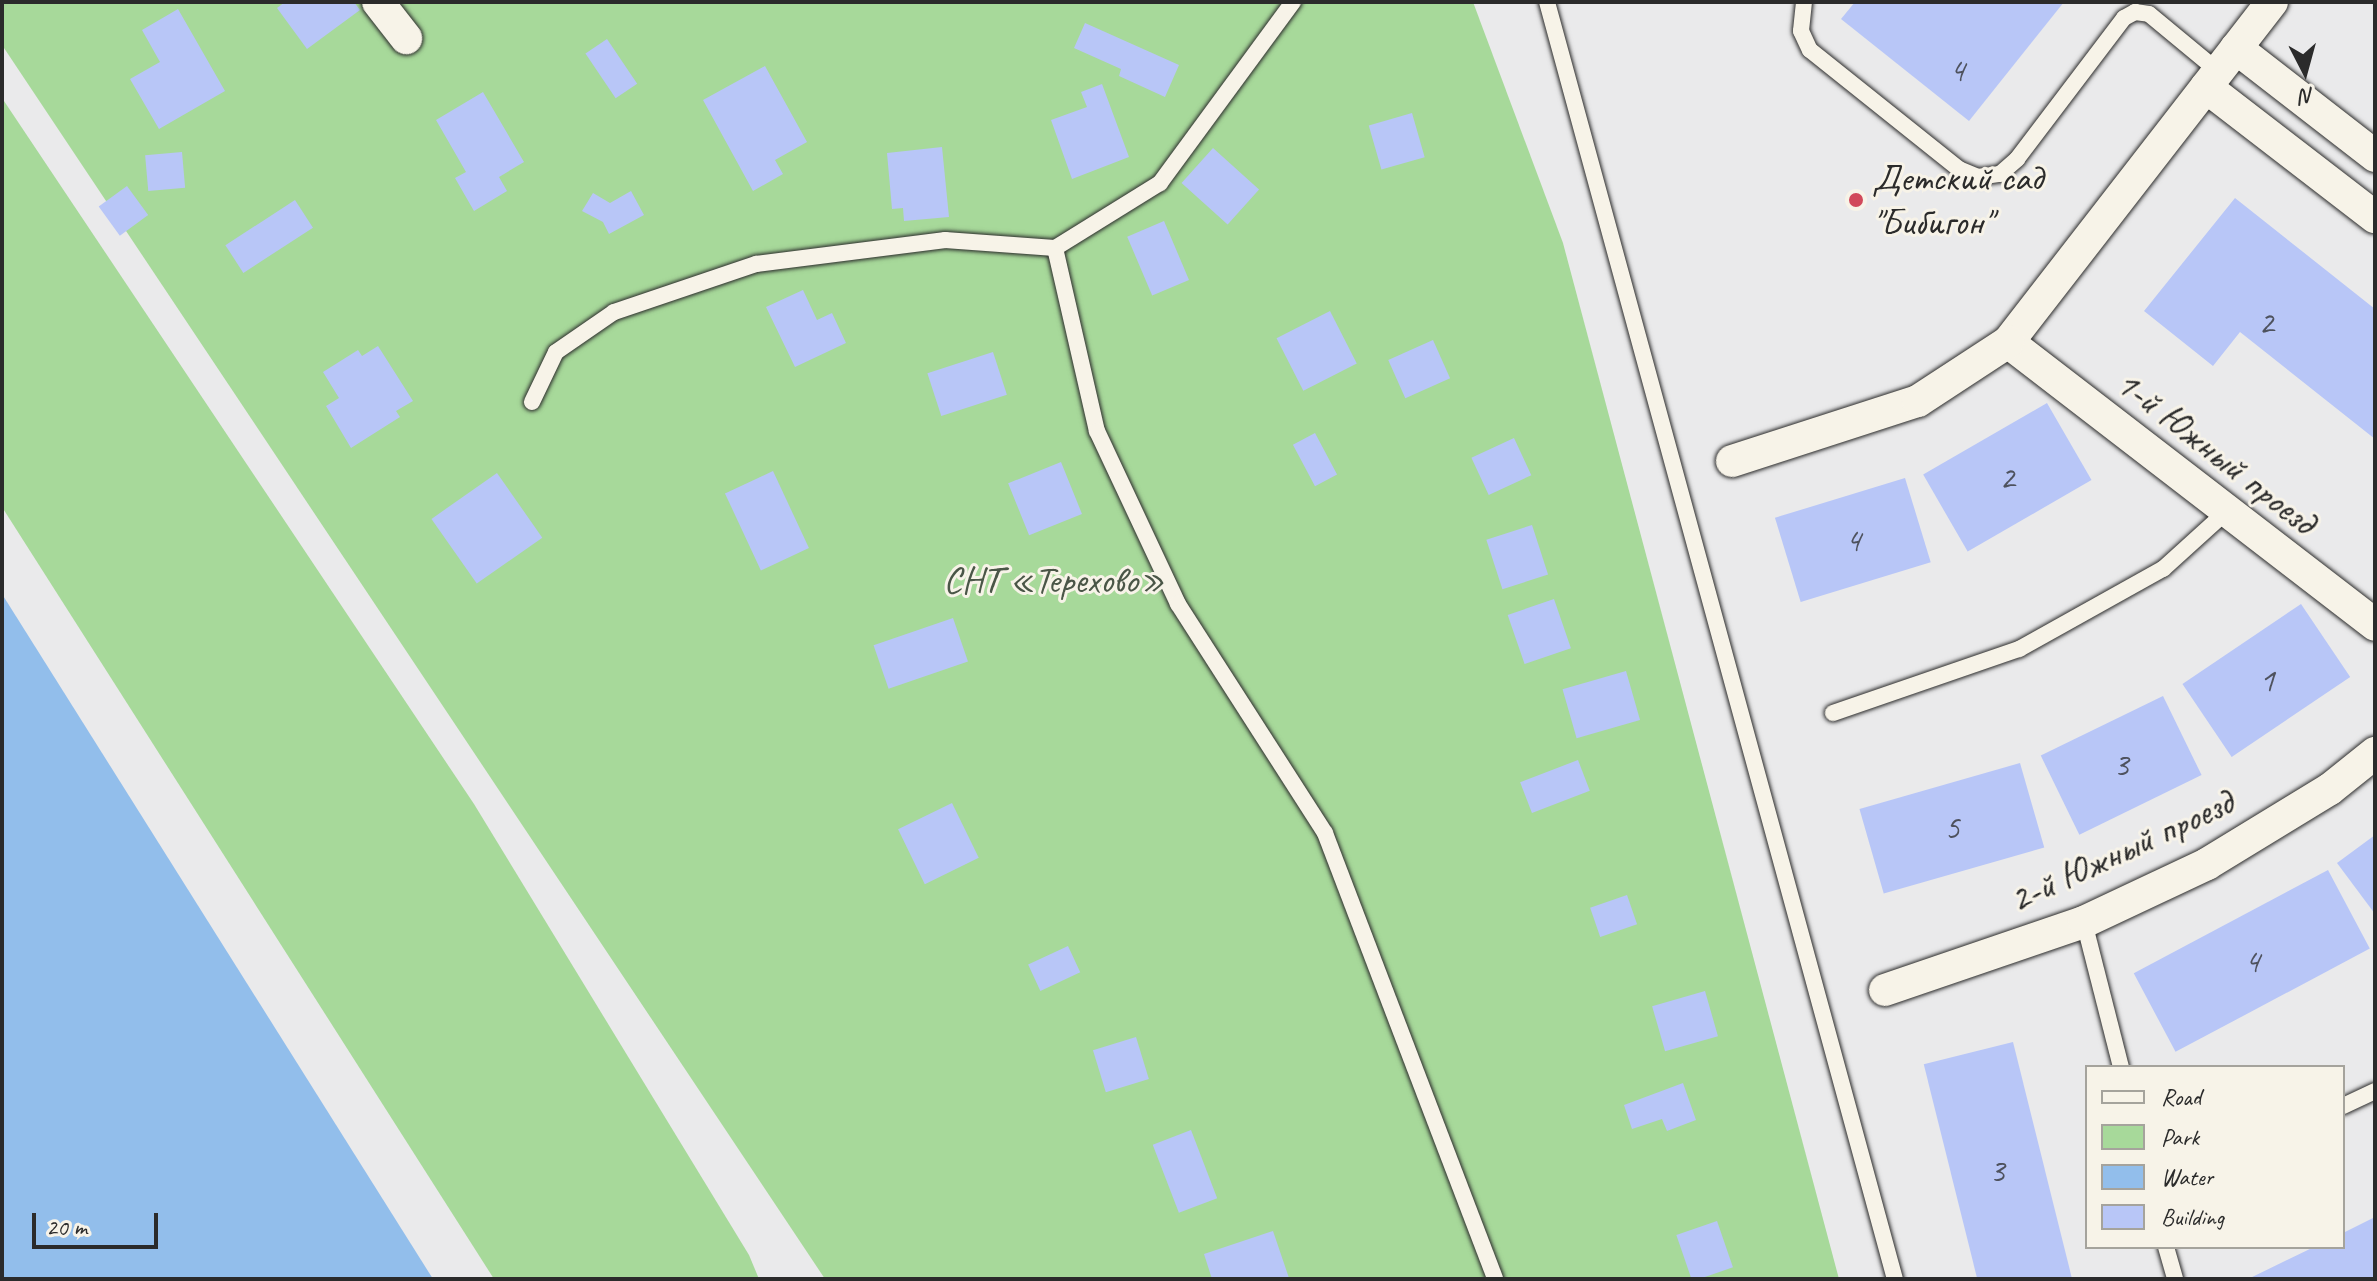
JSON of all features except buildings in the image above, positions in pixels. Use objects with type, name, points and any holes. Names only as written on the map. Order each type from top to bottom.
[{"type":"street","points":[[378,2],[406,38]]},
{"type":"street","points":[[1732,461],[1918,401],[2008,342],[2272,2]]},
{"type":"street","points":[[2220,69],[2375,156]]},
{"type":"street","points":[[2220,69],[2375,217]]},
{"type":"street","name":"1-й Южный проезд","points":[[2008,342],[2375,625]]},
{"type":"street","name":"2-й Южный проезд","points":[[1885,990],[2084,922],[2207,864],[2330,789],[2375,753]]},
{"type":"lane","points":[[532,402],[556,352],[614,312],[756,264],[945,240],[1055,248],[1160,183],[1293,2]]},
{"type":"lane","points":[[1547,2],[1895,1279]]},
{"type":"lane","points":[[1804,2],[1801,31],[1810,50],[1959,169],[1978,177],[2000,174],[2017,159],[2124,18],[2135,12],[2149,14],[2220,69]]},
{"type":"lane","points":[[1055,248],[1097,431],[1178,604],[1325,833],[1495,1279]]},
{"type":"lane","points":[[1833,713],[2019,649],[2163,569],[2227,511]]},
{"type":"lane","points":[[2084,922],[2120,1065]]},
{"type":"lane","points":[[2345,1105],[2375,1091]]},
{"type":"lane","points":[[2167,1249],[2175,1279]]},
{"type":"green space","name":"СНТ «Терехово»","points":[[2,2],[1473,2],[1563,243],[1839,1279],[825,1279],[2,45]]},
{"type":"green space","points":[[2,98],[474,804],[749,1255],[759,1279],[494,1279],[2,507]]},
{"type":"water","points":[[2,594],[433,1279],[2,1279]]},
{"type":"place","name":"Детский сад \"Бибигон\"","points":[[1856,200]]}]
